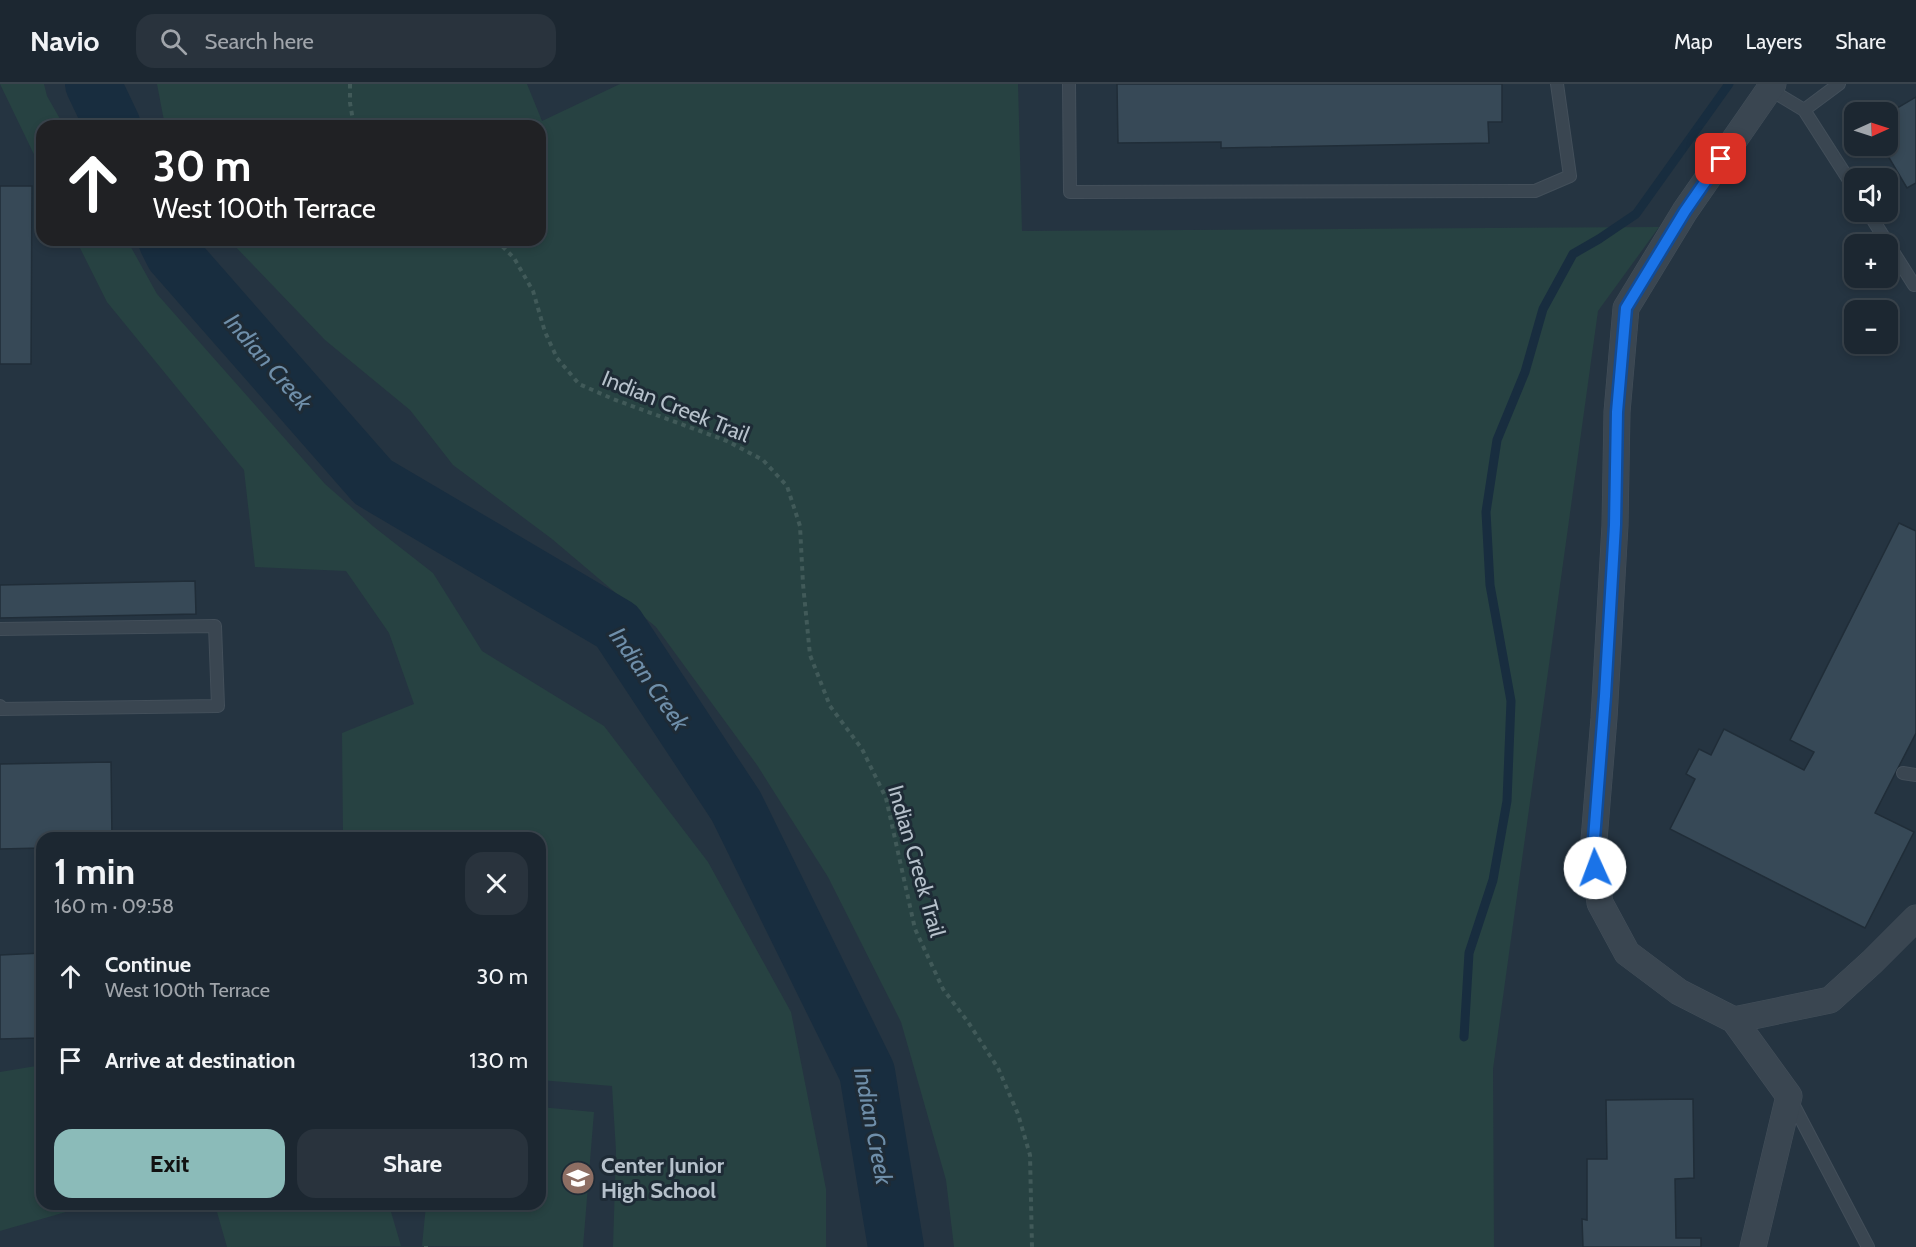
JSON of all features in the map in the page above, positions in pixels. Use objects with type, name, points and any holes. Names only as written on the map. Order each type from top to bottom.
[{"type":"street","points":[[1753,1247],[1789,1096],[1734,1020],[1679,992],[1627,953],[1600,903],[1593,852],[1615,525],[1617,412],[1626,308],[1685,211],[1771,87]]},
{"type":"street","points":[[1734,1020],[1830,1000],[1916,918]]},
{"type":"lane","points":[[1069,84],[1070,192],[1535,191],[1570,176],[1557,84]]},
{"type":"lane","points":[[1804,110],[1839,84]]},
{"type":"lane","points":[[1771,87],[1804,110],[1844,172]]},
{"type":"lane","points":[[1874,222],[1914,285],[1916,284]]},
{"type":"lane","points":[[0,629],[215,626],[218,706],[0,709],[0,706]]},
{"type":"lane","points":[[1903,773],[1916,775]]},
{"type":"lane","points":[[1789,1096],[1868,1247]]},
{"type":"path","points":[[350,84],[353,120]]},
{"type":"path","name":"Indian Creek Trail","points":[[502,246],[514,258],[533,291],[545,332],[557,358],[579,384],[613,399],[728,441],[763,460],[787,486],[800,526],[810,655],[830,706],[862,749],[886,798],[915,929],[943,989],[998,1068],[1017,1114],[1030,1155],[1032,1247]]},
{"type":"green space","points":[[0,84],[44,84],[47,96],[61,120],[36,120],[36,159]]},
{"type":"green space","points":[[157,84],[527,84],[542,120],[164,120]]},
{"type":"green space","points":[[620,84],[1018,84],[1022,231],[1659,227],[1598,311],[1493,1069],[1494,1247],[954,1247],[946,1180],[901,1022],[828,877],[757,765],[656,627],[552,539],[453,465],[410,410],[325,340],[235,246],[546,246],[546,120],[544,120]]},
{"type":"green space","points":[[79,246],[130,246],[157,294],[325,484],[374,527],[433,573],[482,651],[604,726],[708,862],[791,1012],[826,1189],[826,1247],[613,1247],[616,1151],[612,1086],[546,1080],[546,832],[343,832],[342,733],[414,704],[389,633],[346,571],[255,567],[244,470],[107,302]]},
{"type":"green space","points":[[36,1066],[36,1210],[73,1210],[0,1231],[0,1072]]},
{"type":"green space","points":[[546,1108],[594,1112],[583,1247],[422,1246],[426,1210],[546,1210]]},
{"type":"green space","points":[[216,1210],[390,1210],[401,1246],[227,1247]]},
{"type":"building","points":[[1117,84],[1502,84],[1502,122],[1488,122],[1489,143],[1221,148],[1221,142],[1118,143]]},
{"type":"building","points":[[1916,97],[1916,183],[1907,188],[1898,173],[1898,168],[1895,168],[1888,156],[1898,156],[1898,108]]},
{"type":"building","points":[[0,186],[32,186],[31,364],[0,364]]},
{"type":"building","points":[[1899,523],[1916,531],[1916,733],[1875,813],[1914,832],[1865,928],[1670,829],[1695,779],[1686,774],[1699,749],[1711,755],[1724,729],[1804,770],[1814,752],[1790,740]]},
{"type":"building","points":[[195,581],[196,614],[0,618],[0,585]]},
{"type":"building","points":[[111,762],[112,832],[36,832],[36,848],[0,849],[0,764]]},
{"type":"building","points":[[36,953],[36,1038],[0,1039],[0,955]]},
{"type":"building","points":[[1693,1099],[1694,1178],[1675,1179],[1676,1238],[1701,1238],[1701,1247],[1583,1247],[1582,1219],[1587,1220],[1587,1159],[1607,1159],[1606,1100]]},
{"type":"waterway","name":"Indian Creek","points":[[93,84],[110,120]]},
{"type":"waterway","points":[[1464,1037],[1469,953],[1493,880],[1507,801],[1511,701],[1490,585],[1486,512],[1497,440],[1525,372],[1543,309],[1573,254],[1636,214],[1729,84]]},
{"type":"waterway","name":"Indian Creek","points":[[169,246],[173,254],[373,482],[617,626],[736,806],[867,1072],[896,1247]]},
{"type":"place","name":"Center Junior High School","points":[[578,1178]]},
{"type":"route","points":[[1595,868],[1593,852],[1604,718],[1615,525],[1617,412],[1626,308],[1685,211],[1721,159]]}]
